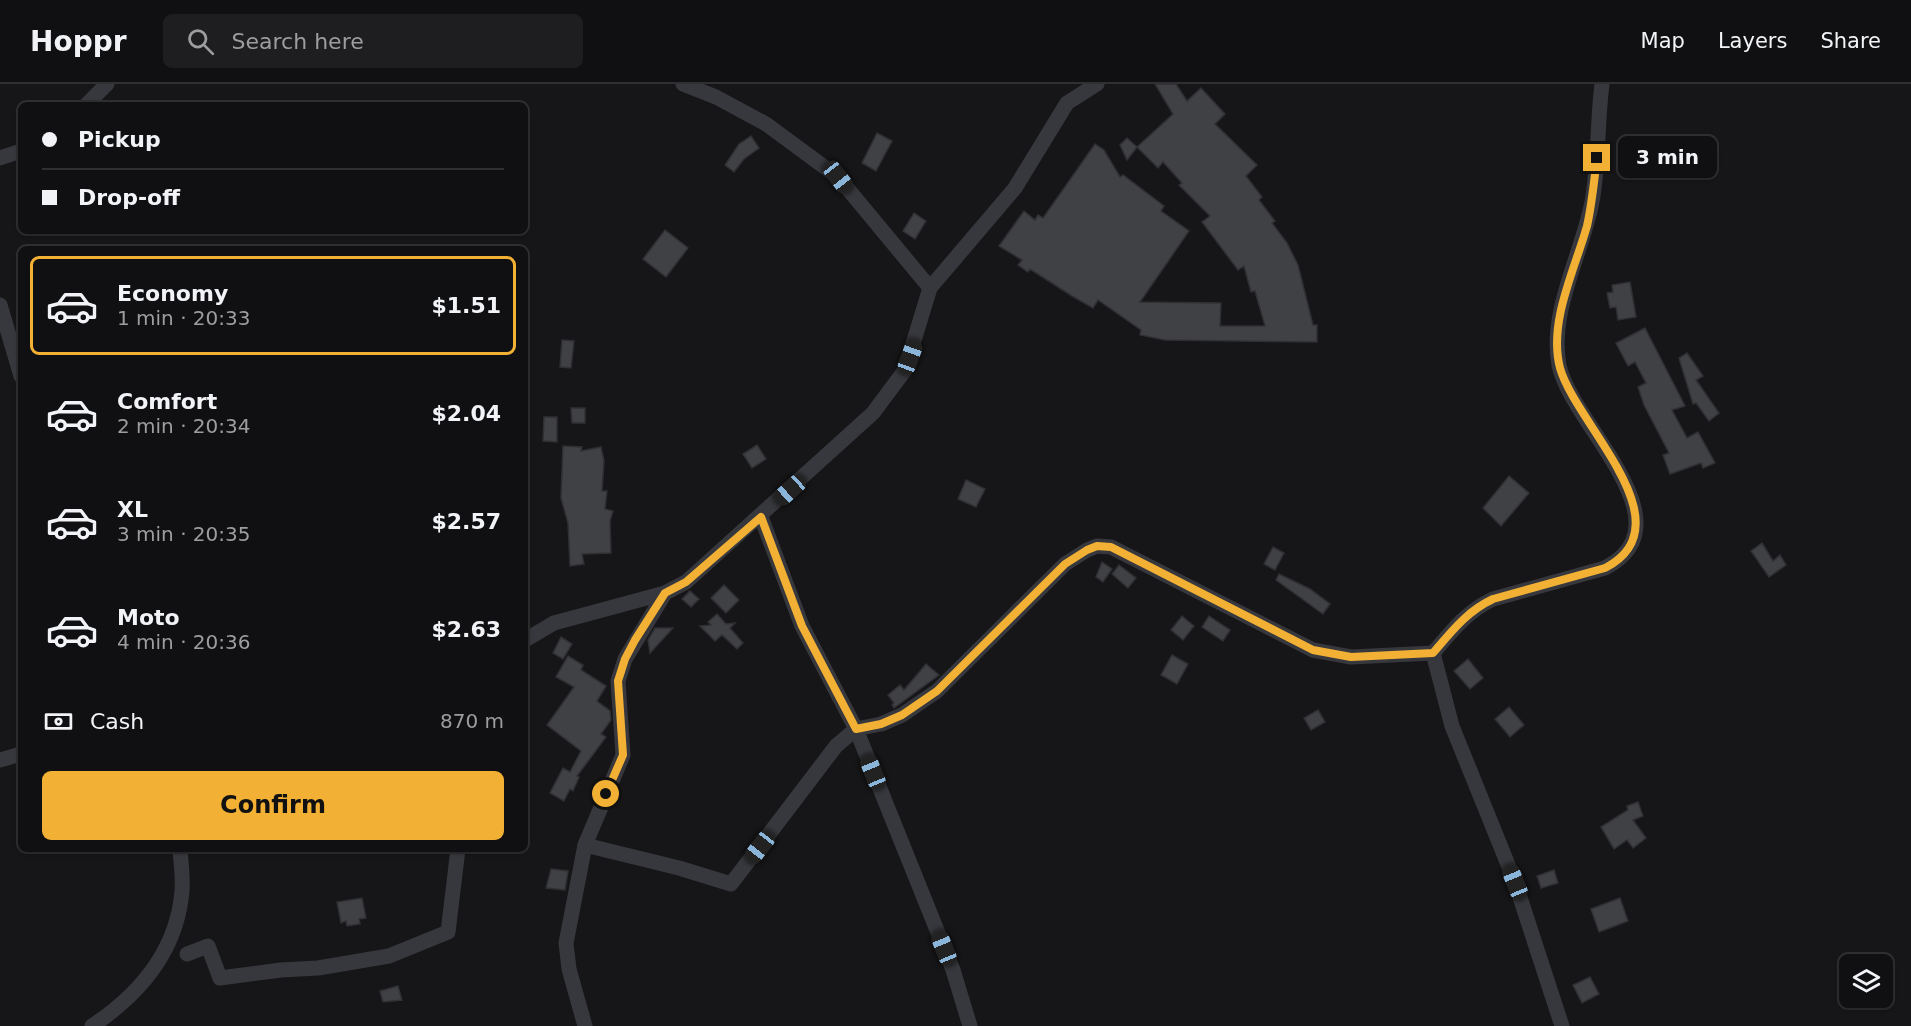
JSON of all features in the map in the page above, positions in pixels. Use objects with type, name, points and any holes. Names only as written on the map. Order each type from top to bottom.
[{"type":"street","points":[[89,102],[107,84]]},
{"type":"street","points":[[683,84],[716,97],[766,124],[838,177],[930,288]]},
{"type":"street","points":[[528,638],[554,623],[665,593],[686,582],[761,517],[873,413],[905,370],[930,288],[1015,188],[1067,103],[1097,84]]},
{"type":"street","points":[[585,845],[679,868],[731,884],[836,746],[856,729],[881,724],[902,715],[937,691],[1065,564],[1097,546],[1111,547],[1313,650],[1351,657],[1433,653],[1479,605],[1493,599],[1605,568],[1620,561],[1630,549],[1637,530],[1635,511],[1627,485],[1575,401],[1559,365],[1560,323],[1592,200],[1602,84]]},
{"type":"street","points":[[0,158],[18,152]]},
{"type":"street","points":[[0,305],[18,365]]},
{"type":"street","points":[[761,517],[802,626],[856,729],[953,970],[970,1026]]},
{"type":"street","points":[[585,1026],[569,969],[566,943],[585,845],[623,755],[618,681],[625,659],[665,593]]},
{"type":"street","points":[[1433,653],[1452,726],[1515,882],[1562,1026]]},
{"type":"street","points":[[0,760],[18,755]]},
{"type":"street","points":[[92,1026],[139,989],[156,966],[175,928],[182,891],[180,852]]},
{"type":"street","points":[[188,954],[208,946],[220,978],[318,968],[389,956],[448,932],[458,852]]},
{"type":"building","points":[[1155,84],[1176,84],[1187,101],[1201,88],[1225,114],[1215,124],[1257,165],[1246,176],[1262,197],[1259,200],[1275,221],[1272,223],[1287,243],[1298,265],[1313,325],[1317,325],[1317,342],[1165,340],[1140,335],[1141,330],[1098,300],[1093,308],[1030,269],[1028,272],[1018,265],[1022,260],[999,246],[1024,211],[1035,220],[1038,215],[1043,218],[1095,144],[1104,150],[1120,177],[1123,175],[1164,206],[1161,211],[1189,231],[1140,302],[1221,303],[1220,326],[1265,326],[1255,291],[1251,292],[1244,266],[1238,270],[1202,222],[1210,216],[1179,185],[1182,183],[1163,162],[1158,168],[1137,147],[1173,114]]},
{"type":"building","points":[[877,133],[892,141],[876,171],[862,163]]},
{"type":"building","points":[[751,136],[759,148],[744,159],[734,172],[725,165],[739,144]]},
{"type":"building","points":[[1127,138],[1137,147],[1127,160],[1120,145]]},
{"type":"building","points":[[914,213],[926,221],[915,239],[903,231]]},
{"type":"building","points":[[665,230],[688,248],[666,277],[643,259]]},
{"type":"building","points":[[1630,282],[1636,317],[1618,320],[1616,307],[1610,308],[1607,293],[1613,292],[1612,285]]},
{"type":"building","points":[[1645,328],[1685,406],[1672,410],[1687,438],[1698,432],[1715,463],[1703,468],[1701,463],[1670,474],[1663,455],[1669,453],[1644,405],[1638,387],[1646,383],[1635,362],[1628,366],[1616,343]]},
{"type":"building","points":[[562,340],[574,341],[571,368],[560,367]]},
{"type":"building","points":[[1687,353],[1703,376],[1696,380],[1719,413],[1709,421],[1696,403],[1693,404],[1679,358]]},
{"type":"building","points":[[571,408],[585,408],[585,423],[572,423]]},
{"type":"building","points":[[544,417],[557,417],[557,442],[543,441]]},
{"type":"building","points":[[757,445],[766,459],[752,468],[743,454]]},
{"type":"building","points":[[563,446],[582,447],[581,451],[601,447],[604,461],[602,491],[607,491],[605,509],[613,511],[610,521],[611,553],[582,554],[584,564],[570,566],[568,523],[561,498]]},
{"type":"building","points":[[1509,476],[1529,493],[1501,526],[1483,508]]},
{"type":"building","points":[[966,480],[985,489],[976,507],[958,499]]},
{"type":"building","points":[[1762,543],[1773,561],[1780,555],[1786,565],[1769,577],[1751,551]]},
{"type":"building","points":[[1273,547],[1284,553],[1275,570],[1264,564]]},
{"type":"building","points":[[1102,562],[1112,569],[1103,582],[1096,577]]},
{"type":"building","points":[[1119,565],[1136,578],[1128,588],[1112,574]]},
{"type":"building","points":[[1279,574],[1310,589],[1330,604],[1323,614],[1276,580]]},
{"type":"building","points":[[724,585],[739,600],[726,613],[711,598]]},
{"type":"building","points":[[690,591],[699,599],[691,607],[682,599]]},
{"type":"building","points":[[717,614],[726,624],[735,623],[730,628],[743,643],[737,649],[722,635],[715,641],[700,626],[711,625],[708,622]]},
{"type":"building","points":[[1182,616],[1194,626],[1183,640],[1171,630]]},
{"type":"building","points":[[1209,616],[1230,630],[1223,641],[1202,627]]},
{"type":"building","points":[[655,628],[673,628],[650,653],[648,640]]},
{"type":"building","points":[[561,637],[572,644],[563,659],[553,653]]},
{"type":"building","points":[[1172,655],[1188,664],[1177,684],[1161,675]]},
{"type":"building","points":[[568,656],[583,665],[581,670],[606,686],[597,701],[610,711],[611,720],[601,734],[606,737],[577,776],[579,777],[573,791],[570,789],[564,801],[550,793],[563,768],[570,772],[581,751],[547,725],[574,687],[556,677]]},
{"type":"building","points":[[1468,659],[1483,678],[1470,689],[1454,671]]},
{"type":"building","points":[[926,664],[939,675],[894,708],[892,705],[894,703],[888,695],[900,685],[904,690]]},
{"type":"building","points":[[1509,707],[1524,725],[1510,737],[1495,719]]},
{"type":"building","points":[[1318,710],[1325,722],[1311,730],[1304,718]]},
{"type":"building","points":[[1638,802],[1643,816],[1633,820],[1646,838],[1633,848],[1627,840],[1614,849],[1601,827],[1628,810],[1627,806]]},
{"type":"building","points":[[551,869],[568,871],[565,890],[546,888]]},
{"type":"building","points":[[1554,870],[1558,883],[1541,888],[1537,876]]},
{"type":"building","points":[[362,898],[366,918],[359,919],[360,924],[347,926],[346,921],[341,923],[337,902]]},
{"type":"building","points":[[1620,898],[1628,921],[1599,932],[1591,909]]},
{"type":"building","points":[[1590,977],[1599,994],[1582,1003],[1573,985]]},
{"type":"building","points":[[398,986],[402,1000],[383,1002],[380,991]]},
{"type":"route","points":[[606,794],[623,755],[624,733],[618,681],[625,659],[635,640],[665,593],[686,582],[761,517],[802,626],[856,729],[881,724],[902,715],[937,691],[1065,564],[1097,546],[1111,547],[1313,650],[1351,657],[1433,653],[1479,605],[1493,599],[1605,568],[1620,561],[1630,549],[1637,530],[1635,511],[1627,485],[1565,384],[1559,365],[1560,323],[1587,225],[1597,158]]}]
